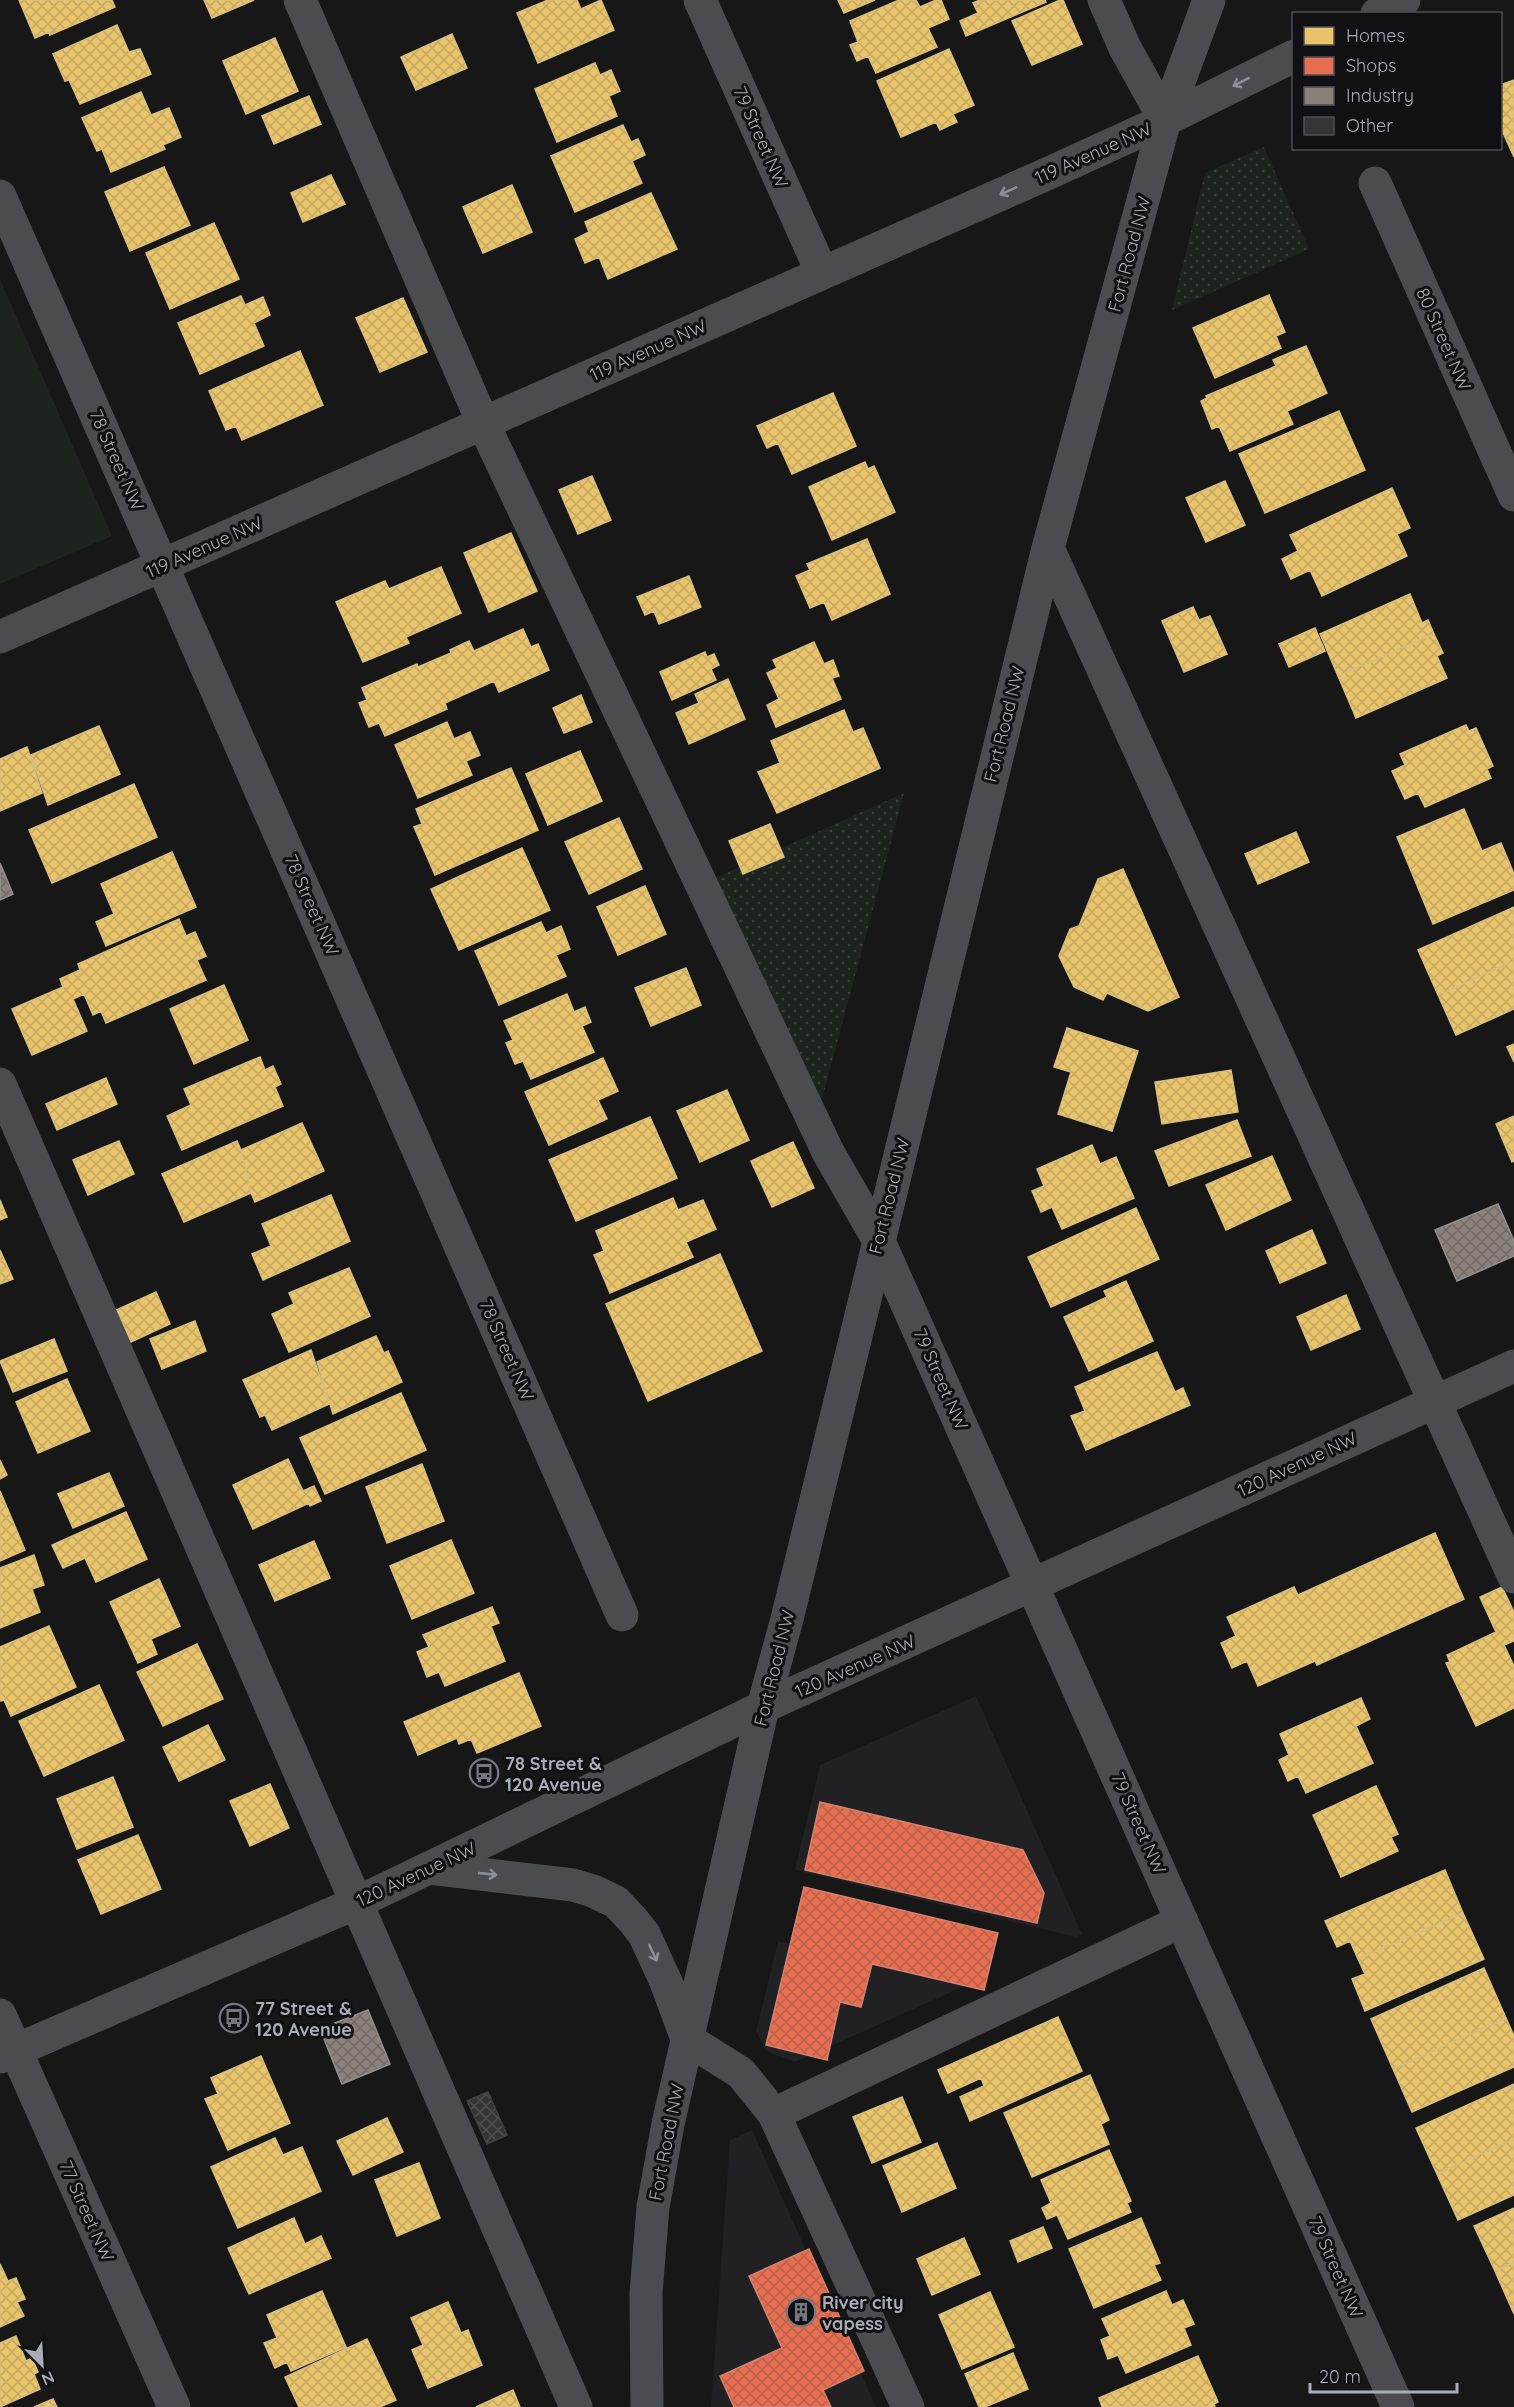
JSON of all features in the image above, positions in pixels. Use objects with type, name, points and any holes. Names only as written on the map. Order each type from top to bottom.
[{"type":"street","name":"79 Street NW","points":[[300,0],[483,423],[828,1152],[878,1239],[1398,2407]]},
{"type":"street","name":"79 Street NW","points":[[700,0],[822,273]]},
{"type":"street","points":[[1104,0],[1125,48],[1166,120]]},
{"type":"street","name":"Fort Road NW","points":[[647,2407],[646,2293],[653,2207],[668,2124],[763,1707],[787,1619],[1048,548],[1166,120],[1209,0]]},
{"type":"street","points":[[1381,12],[1404,0]]},
{"type":"street","name":"119 Avenue NW","points":[[0,637],[1166,120],[1292,57]]},
{"type":"street","name":"80 Street NW","points":[[1375,183],[1514,495]]},
{"type":"street","name":"78 Street NW","points":[[0,196],[622,1615]]},
{"type":"street","points":[[1048,548],[1514,1577]]},
{"type":"street","points":[[0,1084],[576,2407]]},
{"type":"street","name":"120 Avenue NW","points":[[8,2054],[356,1903],[763,1707],[1514,1366]]},
{"type":"street","points":[[430,1868],[552,1881],[592,1891],[616,1902],[644,1934],[666,1982],[687,2039],[741,2073],[774,2114],[908,2407]]},
{"type":"street","points":[[774,2114],[1182,1921]]},
{"type":"street","name":"77 Street NW","points":[[0,2015],[8,2054],[174,2407]]},
{"type":"shaded area","points":[[1264,147],[1309,249],[1172,310],[1205,173]]},
{"type":"shaded area","points":[[0,279],[112,536],[0,584]]},
{"type":"shaded area","points":[[904,793],[822,1099],[713,879]]},
{"type":"shaded area","points":[[976,1696],[1082,1934],[1076,1937],[795,1870],[820,1765]]},
{"type":"shaded area","points":[[778,1941],[965,1986],[795,2062],[766,2051],[756,2031]]},
{"type":"shaded area","points":[[752,2130],[876,2407],[711,2407],[730,2140]]},
{"type":"building: Homes","points":[[19,0],[112,0],[115,7],[50,35],[49,32],[35,38]]},
{"type":"building: Homes","points":[[204,0],[254,0],[212,18]]},
{"type":"building: Homes","points":[[548,0],[577,0],[581,9],[601,0],[614,30],[538,63],[517,13]]},
{"type":"building: Homes","points":[[838,0],[875,0],[844,13]]},
{"type":"building: Homes","points":[[899,0],[916,0],[920,7],[941,0],[949,19],[928,28],[937,47],[876,73],[868,56],[857,61],[850,45],[858,42],[850,21]]},
{"type":"building: Homes","points":[[980,0],[1045,0],[1046,2],[966,36],[960,21],[978,13],[973,3]]},
{"type":"building: Homes","points":[[1063,0],[1082,44],[1032,65],[1012,21]]},
{"type":"building: Homes","points":[[117,25],[129,52],[140,49],[151,74],[80,104],[69,80],[65,81],[53,54]]},
{"type":"building: Homes","points":[[452,34],[467,68],[416,90],[401,57]]},
{"type":"building: Homes","points":[[275,38],[298,91],[246,114],[223,61]]},
{"type":"building: Homes","points":[[949,49],[974,105],[953,114],[957,122],[940,130],[936,122],[901,137],[877,81]]},
{"type":"building: Homes","points":[[595,63],[600,75],[611,70],[620,91],[609,96],[617,116],[557,142],[535,89]]},
{"type":"building: Homes","points":[[1514,80],[1514,157],[1502,130],[1502,84]]},
{"type":"building: Homes","points":[[141,92],[151,115],[169,108],[181,137],[163,145],[165,149],[111,172],[102,149],[97,151],[82,118]]},
{"type":"building: Homes","points":[[309,96],[321,124],[274,144],[262,116]]},
{"type":"building: Homes","points":[[623,125],[631,142],[638,139],[645,155],[632,161],[642,183],[575,212],[551,156]]},
{"type":"building: Homes","points":[[164,167],[190,225],[130,251],[105,192]]},
{"type":"building: Homes","points":[[331,175],[345,204],[303,222],[291,193]]},
{"type":"building: Homes","points":[[512,185],[532,232],[483,253],[463,207]]},
{"type":"building: Homes","points":[[651,193],[677,249],[608,279],[599,257],[585,263],[575,239],[589,232],[585,222]]},
{"type":"building: Homes","points":[[214,223],[239,279],[170,309],[146,253]]},
{"type":"building: Homes","points":[[1269,295],[1285,332],[1276,336],[1281,348],[1215,378],[1193,328]]},
{"type":"building: Homes","points":[[241,296],[245,305],[263,297],[270,315],[254,323],[264,346],[200,374],[178,323]]},
{"type":"building: Homes","points":[[403,298],[427,352],[380,372],[356,318]]},
{"type":"building: Homes","points":[[1306,346],[1327,393],[1287,411],[1293,424],[1230,451],[1219,426],[1212,429],[1201,401],[1207,398],[1206,396],[1276,366],[1273,360]]},
{"type":"building: Homes","points":[[300,351],[323,405],[242,440],[236,426],[226,430],[209,391]]},
{"type":"building: Homes","points":[[833,393],[856,446],[792,474],[778,443],[767,448],[757,426]]},
{"type":"building: Homes","points":[[1339,411],[1365,470],[1265,513],[1239,454]]},
{"type":"building: Homes","points":[[865,462],[868,469],[874,466],[895,512],[832,540],[809,487]]},
{"type":"building: Homes","points":[[592,476],[611,520],[578,534],[559,490]]},
{"type":"building: Homes","points":[[1225,481],[1245,525],[1206,542],[1186,498]]},
{"type":"building: Homes","points":[[1392,488],[1410,528],[1397,534],[1407,556],[1322,596],[1310,570],[1291,579],[1282,559],[1298,551],[1290,535]]},
{"type":"building: Homes","points":[[511,533],[537,591],[489,612],[464,553]]},
{"type":"building: Homes","points":[[867,539],[890,594],[832,620],[824,602],[810,608],[796,576],[810,570],[807,564]]},
{"type":"building: Homes","points":[[441,567],[461,613],[406,637],[409,643],[363,662],[336,602],[385,581],[389,589]]},
{"type":"building: Homes","points":[[689,576],[701,607],[659,624],[654,611],[645,615],[637,597]]},
{"type":"building: Homes","points":[[1410,594],[1422,623],[1428,620],[1434,634],[1338,676],[1320,634]]},
{"type":"building: Homes","points":[[1193,607],[1199,620],[1210,616],[1227,654],[1184,672],[1162,621]]},
{"type":"building: Homes","points":[[1315,628],[1325,651],[1289,667],[1279,644]]},
{"type":"building: Homes","points":[[523,629],[531,647],[538,644],[549,670],[499,692],[494,681],[445,703],[447,709],[385,736],[379,723],[369,727],[359,703],[367,700],[362,688],[417,664],[418,667],[451,653],[450,650],[469,641],[474,651]]},
{"type":"building: Homes","points":[[1434,634],[1443,653],[1437,656],[1447,678],[1356,718],[1338,676]]},
{"type":"building: Homes","points":[[814,642],[824,664],[833,660],[839,676],[832,678],[841,699],[776,727],[767,705],[779,699],[767,673],[777,668],[773,660]]},
{"type":"building: Homes","points":[[705,652],[707,657],[714,654],[719,665],[711,669],[716,680],[672,700],[660,672]]},
{"type":"building: Homes","points":[[728,679],[745,719],[689,744],[676,713],[699,703],[695,694]]},
{"type":"building: Homes","points":[[581,695],[592,722],[564,733],[553,708]]},
{"type":"building: Homes","points":[[844,710],[853,732],[863,728],[880,768],[777,813],[758,772],[780,763],[771,741]]},
{"type":"building: Homes","points":[[447,722],[454,739],[470,732],[480,755],[466,761],[472,775],[418,798],[395,745]]},
{"type":"building: Homes","points":[[1466,725],[1469,731],[1476,728],[1493,766],[1487,769],[1491,778],[1425,807],[1418,793],[1405,799],[1392,771],[1405,765],[1400,754]]},
{"type":"building: Homes","points":[[99,726],[120,774],[48,805],[31,755]]},
{"type":"building: Homes","points":[[27,747],[42,793],[0,811],[0,759]]},
{"type":"building: Homes","points":[[580,751],[602,801],[548,825],[526,774]]},
{"type":"building: Homes","points":[[511,768],[538,830],[435,875],[414,827],[422,824],[416,809]]},
{"type":"building: Homes","points":[[134,784],[157,837],[52,883],[29,830]]},
{"type":"building: Homes","points":[[1464,809],[1482,851],[1501,843],[1514,874],[1514,890],[1433,924],[1397,837]]},
{"type":"building: Homes","points":[[619,818],[642,869],[589,894],[565,842]]},
{"type":"building: Homes","points":[[770,824],[784,857],[743,874],[729,841]]},
{"type":"building: Homes","points":[[1296,832],[1309,862],[1258,884],[1245,854]]},
{"type":"building: Homes","points":[[522,848],[550,910],[459,950],[431,889]]},
{"type":"building: Homes","points":[[172,852],[196,907],[106,946],[96,922],[114,914],[101,884]]},
{"type":"building: Homes","points":[[1123,869],[1179,997],[1148,1011],[1107,993],[1103,1000],[1074,987],[1059,956],[1070,929],[1079,926],[1098,879]]},
{"type":"building: Homes","points":[[645,886],[666,934],[618,955],[597,907]]},
{"type":"building: Homes","points":[[1514,907],[1514,961],[1438,995],[1418,950]]},
{"type":"building: Homes","points":[[179,919],[186,936],[195,932],[206,956],[197,960],[206,980],[106,1023],[101,1011],[93,1015],[84,994],[73,999],[87,1031],[32,1055],[12,1009],[63,987],[60,979],[80,970],[78,964]]},
{"type":"building: Homes","points":[[541,922],[546,933],[561,926],[570,949],[556,955],[566,976],[499,1005],[475,951]]},
{"type":"building: Homes","points":[[1514,961],[1514,1009],[1456,1035],[1438,995]]},
{"type":"building: Homes","points":[[686,968],[701,1005],[651,1026],[635,988]]},
{"type":"building: Homes","points":[[224,985],[248,1040],[194,1064],[170,1009]]},
{"type":"building: Homes","points":[[567,994],[574,1012],[585,1007],[591,1022],[582,1026],[594,1052],[531,1079],[523,1061],[515,1064],[506,1043],[513,1040],[504,1021]]},
{"type":"building: Homes","points":[[1067,1028],[1138,1051],[1112,1131],[1058,1114],[1071,1072],[1054,1067]]},
{"type":"building: Homes","points":[[1514,1044],[1514,1062],[1507,1047]]},
{"type":"building: Homes","points":[[260,1057],[265,1070],[273,1066],[281,1084],[275,1087],[283,1106],[182,1150],[167,1116],[191,1105],[184,1089]]},
{"type":"building: Homes","points":[[603,1058],[618,1091],[598,1100],[607,1119],[549,1145],[525,1092]]},
{"type":"building: Homes","points":[[1231,1070],[1238,1112],[1162,1124],[1155,1082]]},
{"type":"building: Homes","points":[[106,1078],[117,1104],[57,1130],[46,1104]]},
{"type":"building: Homes","points":[[727,1090],[749,1140],[700,1162],[677,1111]]},
{"type":"building: Homes","points":[[1514,1116],[1514,1161],[1512,1162],[1496,1124]]},
{"type":"building: Homes","points":[[650,1117],[677,1178],[576,1221],[549,1160]]},
{"type":"building: Homes","points":[[1237,1120],[1251,1156],[1169,1186],[1155,1151]]},
{"type":"building: Homes","points":[[302,1123],[324,1171],[255,1202],[241,1150]]},
{"type":"building: Homes","points":[[119,1141],[134,1174],[88,1195],[73,1160]]},
{"type":"building: Homes","points":[[237,1141],[251,1193],[184,1222],[162,1174]]},
{"type":"building: Homes","points":[[793,1142],[814,1188],[772,1207],[751,1161]]},
{"type":"building: Homes","points":[[1092,1145],[1100,1164],[1116,1157],[1134,1198],[1062,1229],[1052,1207],[1041,1212],[1032,1191],[1044,1186],[1037,1169]]},
{"type":"building: Homes","points":[[1272,1156],[1291,1200],[1226,1230],[1206,1185]]},
{"type":"building: Homes","points":[[331,1195],[350,1241],[263,1280],[252,1254],[271,1246],[262,1224]]},
{"type":"building: Homes","points":[[673,1198],[678,1210],[703,1200],[716,1229],[686,1242],[693,1257],[610,1293],[594,1255],[604,1251],[596,1231]]},
{"type":"building: Homes","points":[[0,1200],[7,1217],[0,1220]]},
{"type":"building: Homes","points":[[1136,1208],[1159,1259],[1051,1307],[1028,1257]]},
{"type":"building: Homes","points":[[1312,1230],[1326,1263],[1280,1283],[1266,1251]]},
{"type":"building: Homes","points":[[0,1250],[13,1279],[0,1284]]},
{"type":"building: Homes","points":[[720,1254],[762,1351],[648,1401],[606,1304]]},
{"type":"building: Homes","points":[[349,1268],[370,1316],[289,1352],[272,1314],[294,1304],[289,1293]]},
{"type":"building: Homes","points":[[1126,1281],[1153,1341],[1089,1371],[1064,1317],[1107,1297],[1104,1291]]},
{"type":"building: Homes","points":[[156,1292],[170,1324],[131,1342],[116,1310]]},
{"type":"building: Homes","points":[[1346,1295],[1360,1329],[1311,1350],[1297,1317]]},
{"type":"building: Homes","points":[[195,1321],[206,1351],[162,1369],[150,1339]]},
{"type":"building: Homes","points":[[376,1336],[384,1353],[388,1351],[402,1382],[333,1414],[317,1362]]},
{"type":"building: Homes","points":[[54,1339],[67,1371],[13,1392],[0,1361]]},
{"type":"building: Homes","points":[[311,1350],[329,1404],[272,1430],[265,1415],[260,1417],[243,1380]]},
{"type":"building: Homes","points":[[1157,1352],[1175,1392],[1183,1388],[1190,1405],[1086,1450],[1071,1416],[1085,1411],[1075,1387]]},
{"type":"building: Homes","points":[[67,1379],[90,1431],[38,1453],[16,1402]]},
{"type":"building: Homes","points":[[401,1393],[426,1450],[325,1494],[300,1438]]},
{"type":"building: Homes","points":[[288,1459],[303,1491],[314,1486],[321,1501],[310,1506],[309,1503],[253,1529],[233,1485]]},
{"type":"building: Homes","points":[[0,1460],[7,1475],[0,1479]]},
{"type":"building: Homes","points":[[422,1464],[444,1521],[387,1543],[366,1487]]},
{"type":"building: Homes","points":[[109,1473],[124,1506],[73,1528],[58,1494]]},
{"type":"building: Homes","points":[[0,1491],[25,1550],[0,1561]]},
{"type":"building: Homes","points":[[126,1512],[147,1559],[96,1582],[85,1558],[63,1568],[52,1545]]},
{"type":"building: Homes","points":[[1435,1533],[1464,1599],[1317,1665],[1315,1661],[1258,1686],[1247,1661],[1232,1668],[1221,1643],[1236,1636],[1227,1617],[1294,1587],[1298,1595]]},
{"type":"building: Homes","points":[[451,1540],[474,1593],[412,1619],[390,1566]]},
{"type":"building: Homes","points":[[314,1541],[330,1578],[275,1601],[259,1565]]},
{"type":"building: Homes","points":[[34,1555],[44,1585],[32,1589],[40,1612],[0,1628],[0,1568]]},
{"type":"building: Homes","points":[[159,1579],[180,1626],[151,1639],[157,1654],[138,1663],[110,1602]]},
{"type":"building: Homes","points":[[1502,1587],[1514,1612],[1514,1641],[1504,1645],[1514,1666],[1514,1708],[1476,1726],[1446,1663],[1450,1662],[1447,1655],[1496,1632],[1480,1597]]},
{"type":"building: Homes","points":[[492,1607],[499,1623],[491,1626],[505,1661],[445,1686],[439,1672],[427,1677],[417,1652],[429,1647],[423,1635]]},
{"type":"building: Homes","points":[[49,1626],[76,1687],[11,1716],[4,1700],[0,1699],[0,1647]]},
{"type":"building: Homes","points":[[197,1644],[223,1699],[163,1726],[137,1672]]},
{"type":"building: Homes","points":[[519,1673],[541,1726],[477,1753],[471,1739],[459,1744],[457,1738],[418,1755],[404,1722]]},
{"type":"building: Homes","points":[[99,1685],[124,1740],[44,1776],[19,1721]]},
{"type":"building: Homes","points":[[1361,1698],[1370,1719],[1356,1726],[1373,1763],[1306,1793],[1298,1776],[1288,1781],[1279,1760],[1289,1755],[1280,1734]]},
{"type":"building: Homes","points":[[208,1725],[225,1760],[179,1781],[163,1747]]},
{"type":"building: Homes","points":[[113,1777],[133,1827],[77,1849],[57,1799]]},
{"type":"building: Homes","points":[[270,1784],[289,1828],[250,1846],[230,1801]]},
{"type":"building: Homes","points":[[1376,1786],[1398,1834],[1391,1837],[1398,1851],[1341,1877],[1313,1815]]},
{"type":"building: Homes","points":[[138,1835],[161,1889],[101,1914],[78,1860]]},
{"type":"building: Homes","points":[[1445,1870],[1463,1913],[1358,1959],[1350,1941],[1337,1947],[1325,1921]]},
{"type":"building: Homes","points":[[1463,1913],[1484,1959],[1365,2011],[1352,1979],[1365,1974],[1358,1959]]},
{"type":"building: Homes","points":[[1484,1968],[1506,2018],[1393,2069],[1371,2019]]},
{"type":"building: Homes","points":[[1058,2017],[1082,2071],[970,2121],[960,2097],[984,2086],[981,2078],[948,2093],[938,2070]]},
{"type":"building: Homes","points":[[1506,2018],[1514,2036],[1514,2067],[1412,2112],[1393,2069]]},
{"type":"building: Homes","points":[[261,2056],[290,2123],[228,2150],[205,2099],[218,2094],[211,2078]]},
{"type":"building: Homes","points":[[1090,2075],[1109,2120],[1101,2124],[1109,2144],[1032,2177],[1004,2113]]},
{"type":"building: Homes","points":[[1514,2084],[1514,2139],[1437,2174],[1416,2128]]},
{"type":"building: Homes","points":[[902,2097],[921,2142],[872,2163],[853,2117]]},
{"type":"building: Homes","points":[[387,2118],[403,2152],[353,2175],[337,2141]]},
{"type":"building: Homes","points":[[275,2138],[283,2155],[302,2147],[321,2191],[238,2228],[211,2167]]},
{"type":"building: Homes","points":[[1514,2139],[1514,2195],[1458,2220],[1437,2174]]},
{"type":"building: Homes","points":[[937,2143],[956,2188],[902,2212],[883,2166]]},
{"type":"building: Homes","points":[[1109,2150],[1131,2201],[1127,2203],[1131,2212],[1068,2239],[1057,2215],[1047,2219],[1042,2208],[1051,2203],[1041,2180]]},
{"type":"building: Homes","points":[[419,2163],[440,2218],[397,2236],[375,2180]]},
{"type":"building: Homes","points":[[1514,2208],[1514,2262],[1495,2271],[1474,2226]]},
{"type":"building: Homes","points":[[294,2218],[305,2244],[321,2236],[331,2258],[249,2294],[228,2248]]},
{"type":"building: Homes","points":[[1141,2218],[1160,2263],[1154,2265],[1161,2280],[1094,2308],[1069,2249]]},
{"type":"building: Homes","points":[[1043,2227],[1052,2248],[1018,2262],[1010,2241]]},
{"type":"building: Homes","points":[[964,2238],[980,2274],[932,2295],[917,2259]]},
{"type":"building: Homes","points":[[1514,2262],[1514,2314],[1495,2271]]},
{"type":"building: Homes","points":[[0,2264],[8,2281],[16,2278],[25,2299],[17,2302],[24,2316],[0,2327]]},
{"type":"building: Homes","points":[[322,2291],[346,2347],[291,2371],[287,2362],[275,2368],[264,2343],[277,2338],[267,2315]]},
{"type":"building: Homes","points":[[1166,2291],[1172,2305],[1183,2300],[1194,2324],[1184,2328],[1191,2345],[1126,2373],[1118,2355],[1108,2359],[1101,2340],[1110,2336],[1102,2319]]},
{"type":"building: Homes","points":[[990,2292],[1014,2347],[962,2369],[939,2315]]},
{"type":"building: Homes","points":[[448,2302],[461,2333],[468,2330],[482,2365],[428,2388],[412,2350],[423,2345],[411,2318]]},
{"type":"building: Homes","points":[[16,2336],[26,2361],[32,2358],[38,2372],[34,2374],[40,2389],[0,2407],[0,2343]]},
{"type":"building: Homes","points":[[367,2339],[396,2400],[380,2407],[299,2407],[285,2377]]},
{"type":"building: Homes","points":[[1013,2353],[1028,2389],[985,2407],[979,2407],[965,2374]]},
{"type":"building: Homes","points":[[1198,2356],[1218,2402],[1214,2404],[1215,2407],[1102,2407],[1099,2398]]},
{"type":"building: Homes","points":[[513,2390],[520,2407],[476,2407]]},
{"type":"building: Homes","points":[[53,2399],[57,2407],[34,2407]]},
{"type":"building: Shops","points":[[820,1802],[1023,1850],[1044,1893],[1037,1923],[805,1870]]},
{"type":"building: Shops","points":[[804,1887],[998,1933],[984,1990],[872,1964],[861,2007],[840,2002],[827,2060],[766,2045]]},
{"type":"building: Shops","name":"River city vapess","points":[[809,2249],[864,2371],[823,2390],[831,2407],[734,2407],[720,2376],[782,2348],[749,2276]]},
{"type":"building: Industry","points":[[0,863],[13,894],[0,900]]},
{"type":"building: Industry","points":[[1498,1204],[1514,1241],[1514,1256],[1457,1281],[1435,1230]]},
{"type":"building: Industry","points":[[368,2010],[390,2064],[342,2084],[320,2029]]},
{"type":"building: Other","points":[[488,2092],[507,2135],[487,2144],[467,2101]]},
{"type":"place","name":"78 Street & 120 Avenue","points":[[484,1773]]},
{"type":"place","name":"77 Street & 120 Avenue","points":[[234,2018]]},
{"type":"place","name":"River city vapess","points":[[801,2312]]}]
